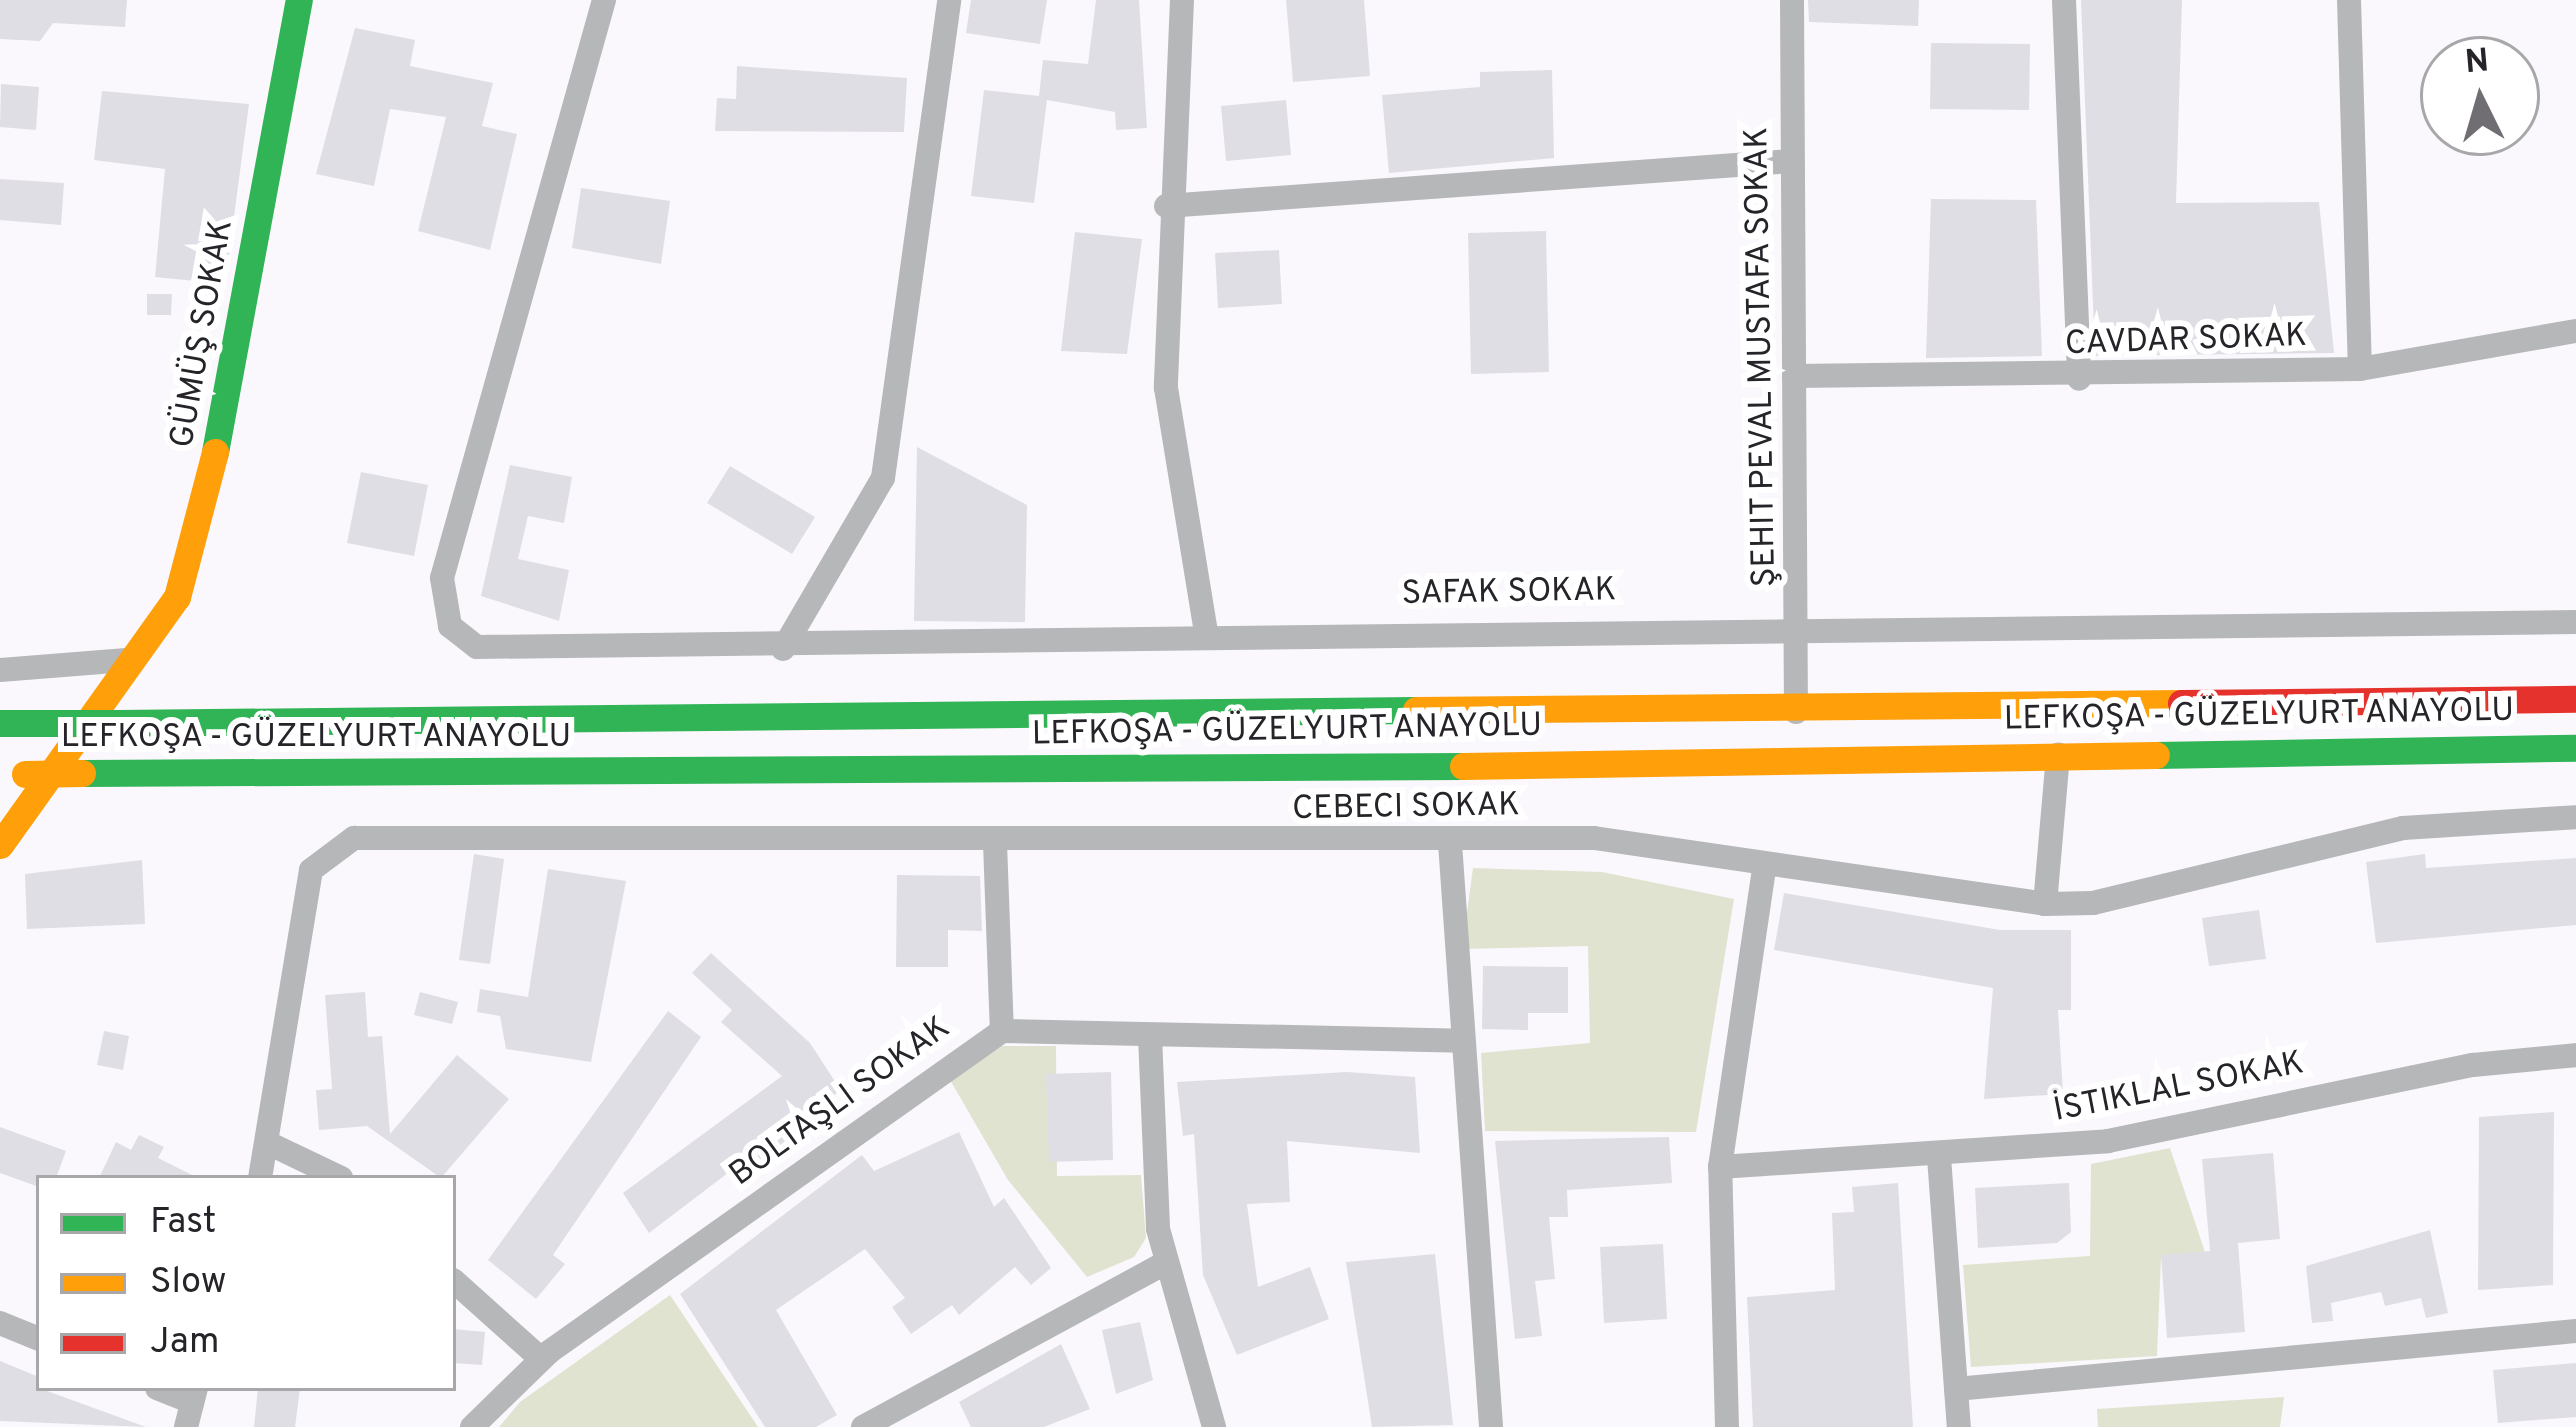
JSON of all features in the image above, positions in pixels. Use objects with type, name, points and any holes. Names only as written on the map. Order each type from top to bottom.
[{"type":"main road","name":"GÜMÜŞ SOKAK","points":[[0,845],[21,781],[110,711],[127,661],[177,597],[198,543],[299,0]]},
{"type":"main road","name":"LEFKOŞA - GÜZELYURT ANAYOLU","points":[[0,723],[60,723],[110,711],[1796,712],[2576,699]]},
{"type":"main road","name":"LEFKOŞA - GÜZELYURT ANAYOLU","points":[[21,781],[82,773],[2576,748]]},
{"type":"street","name":"SAFAK SOKAK","points":[[604,0],[442,578],[449,626],[477,647],[783,649],[1206,632],[1800,623],[1883,635],[2576,622]]},
{"type":"street","points":[[783,649],[883,478],[949,0]]},
{"type":"street","points":[[1182,0],[1166,206],[1166,388],[1206,632]]},
{"type":"street","name":"ŞEHIT PEVAL MUSTAFA SOKAK","points":[[1792,0],[1800,623],[1796,712]]},
{"type":"street","points":[[2064,0],[2078,380]]},
{"type":"street","points":[[2349,0],[2360,369]]},
{"type":"street","points":[[1166,206],[1792,161]]},
{"type":"street","name":"CAVDAR SOKAK","points":[[1794,376],[2078,380],[2360,369],[2576,331]]},
{"type":"street","points":[[0,670],[127,661]]},
{"type":"street","points":[[2045,904],[2058,755]]},
{"type":"street","name":"CEBECI SOKAK","points":[[261,1175],[270,1144],[311,870],[354,838],[995,843],[1635,840],[1764,869],[2045,904],[2403,828],[2576,817]]},
{"type":"street","points":[[995,843],[1002,1031]]},
{"type":"street","points":[[1450,843],[1491,1427]]},
{"type":"street","points":[[1727,1427],[1720,1167],[1764,869]]},
{"type":"street","points":[[472,1427],[541,1359],[1002,1031],[1462,1041]]},
{"type":"street","points":[[1150,1036],[1165,1264],[1214,1427]]},
{"type":"street","name":"İSTIKLAL SOKAK","points":[[1720,1167],[1940,1157],[2144,1136],[2454,1068],[2576,1055]]},
{"type":"street","points":[[270,1144],[335,1175]]},
{"type":"street","points":[[1940,1157],[1959,1427]]},
{"type":"street","points":[[863,1427],[1165,1264]]},
{"type":"street","points":[[456,1283],[541,1359]]},
{"type":"street","points":[[0,1323],[36,1338]]},
{"type":"street","points":[[1956,1389],[2576,1331]]},
{"type":"street","points":[[163,1391],[191,1406]]},
{"type":"green space","points":[[1473,868],[1602,872],[1734,899],[1696,1132],[1485,1131],[1481,1053],[1590,1043],[1588,946],[1462,949]]},
{"type":"green space","points":[[1002,1046],[1056,1046],[1057,1176],[1141,1175],[1146,1238],[1134,1257],[1087,1277],[1008,1180],[950,1080]]},
{"type":"green space","points":[[2170,1148],[2205,1252],[2161,1258],[2157,1356],[1971,1367],[1963,1265],[2090,1256],[2091,1164]]},
{"type":"green space","points":[[670,1295],[758,1427],[499,1427],[520,1402]]},
{"type":"green space","points":[[2284,1397],[2280,1427],[2098,1427],[2097,1409]]},
{"type":"building","points":[[0,0],[127,0],[125,27],[53,23],[40,41],[0,39]]},
{"type":"building","points":[[971,0],[1047,0],[1040,44],[966,33]]},
{"type":"building","points":[[1096,0],[1139,0],[1147,128],[1116,130],[1115,112],[1047,100],[1034,203],[971,196],[984,90],[1039,96],[1043,60],[1088,64]]},
{"type":"building","points":[[1286,0],[1364,0],[1370,76],[1293,82]]},
{"type":"building","points":[[1808,0],[1919,0],[1918,26],[1809,22]]},
{"type":"building","points":[[2081,0],[2182,0],[2176,203],[2319,202],[2334,353],[2095,356]]},
{"type":"building","points":[[355,28],[415,40],[410,66],[493,83],[482,126],[517,134],[490,250],[418,231],[446,117],[390,109],[374,186],[316,174]]},
{"type":"building","points":[[1931,43],[2030,44],[2029,110],[1930,109]]},
{"type":"building","points":[[737,66],[907,78],[904,132],[715,131],[717,98],[736,99]]},
{"type":"building","points":[[1552,70],[1554,158],[1389,173],[1382,95],[1480,87],[1480,72]]},
{"type":"building","points":[[1,84],[39,87],[36,130],[0,127]]},
{"type":"building","points":[[102,91],[249,104],[225,284],[155,277],[165,169],[94,160]]},
{"type":"building","points":[[1286,100],[1291,155],[1226,161],[1221,106]]},
{"type":"building","points":[[0,179],[64,183],[61,225],[0,220]]},
{"type":"building","points":[[581,188],[670,201],[661,264],[572,248]]},
{"type":"building","points":[[1931,199],[2036,200],[2042,356],[1926,358]]},
{"type":"building","points":[[1546,231],[1549,372],[1471,374],[1468,233]]},
{"type":"building","points":[[1075,232],[1142,239],[1127,354],[1061,351]]},
{"type":"building","points":[[1279,250],[1282,304],[1218,308],[1215,253]]},
{"type":"building","points":[[147,294],[172,294],[171,315],[147,315]]},
{"type":"building","points":[[917,447],[1027,505],[1025,622],[914,621]]},
{"type":"building","points":[[510,465],[572,477],[564,523],[528,516],[518,559],[569,570],[559,621],[481,596]]},
{"type":"building","points":[[730,466],[815,517],[792,554],[707,503]]},
{"type":"building","points":[[361,472],[428,485],[414,556],[347,543]]},
{"type":"building","points":[[474,854],[504,859],[490,964],[459,960]]},
{"type":"building","points":[[2425,854],[2426,868],[2576,858],[2576,925],[2376,943],[2366,862]]},
{"type":"building","points":[[142,860],[145,924],[27,929],[25,874]]},
{"type":"building","points":[[548,869],[626,881],[591,1062],[506,1049],[500,1016],[477,1012],[480,989],[528,997]]},
{"type":"building","points":[[897,875],[980,876],[982,931],[948,930],[948,967],[896,967]]},
{"type":"building","points":[[1784,893],[2000,930],[2071,930],[2071,1010],[2058,1010],[2063,1094],[1984,1099],[1993,988],[1774,950]]},
{"type":"building","points":[[2259,910],[2266,959],[2209,966],[2202,918]]},
{"type":"building","points":[[711,953],[810,1043],[840,1089],[793,1140],[751,1169],[745,1160],[649,1233],[623,1193],[782,1076],[721,1022],[732,1010],[692,973]]},
{"type":"building","points":[[1483,966],[1568,967],[1568,1013],[1528,1013],[1528,1030],[1482,1029]]},
{"type":"building","points":[[365,992],[368,1037],[382,1036],[390,1134],[457,1055],[509,1099],[444,1175],[437,1175],[367,1126],[319,1130],[316,1090],[332,1089],[325,995]]},
{"type":"building","points":[[420,992],[458,1002],[452,1024],[414,1015]]},
{"type":"building","points":[[668,1011],[701,1037],[553,1255],[565,1264],[536,1299],[488,1260]]},
{"type":"building","points":[[104,1031],[129,1036],[123,1070],[97,1065]]},
{"type":"building","points":[[1111,1072],[1113,1160],[1049,1162],[1046,1074]]},
{"type":"building","points":[[1347,1072],[1415,1077],[1420,1153],[1287,1141],[1290,1202],[1247,1204],[1258,1287],[1310,1267],[1329,1319],[1237,1355],[1203,1275],[1194,1134],[1183,1136],[1177,1082]]},
{"type":"building","points":[[2554,1112],[2553,1285],[2478,1290],[2479,1117]]},
{"type":"building","points":[[0,1127],[66,1151],[57,1175],[36,1175],[36,1186],[0,1173]]},
{"type":"building","points":[[959,1132],[994,1207],[1004,1198],[1051,1268],[1031,1285],[1015,1267],[959,1315],[952,1305],[911,1334],[892,1307],[905,1298],[865,1249],[776,1310],[837,1415],[816,1427],[765,1427],[680,1294],[862,1155],[874,1171]]},
{"type":"building","points":[[139,1135],[164,1147],[158,1158],[192,1175],[100,1175],[116,1142],[131,1150]]},
{"type":"building","points":[[1669,1137],[1672,1183],[1567,1190],[1568,1217],[1549,1217],[1555,1279],[1535,1281],[1542,1336],[1515,1339],[1495,1141]]},
{"type":"building","points":[[2273,1153],[2280,1239],[2238,1243],[2245,1332],[2167,1338],[2161,1255],[2210,1251],[2202,1159]]},
{"type":"building","points":[[1898,1183],[1913,1427],[1753,1427],[1747,1297],[1835,1290],[1832,1213],[1854,1212],[1852,1187]]},
{"type":"building","points":[[2069,1183],[2071,1232],[2057,1243],[1978,1248],[1975,1188]]},
{"type":"building","points":[[2430,1230],[2448,1313],[2426,1318],[2421,1298],[2385,1306],[2381,1292],[2331,1303],[2333,1321],[2312,1323],[2306,1266]]},
{"type":"building","points":[[1663,1244],[1667,1319],[1604,1323],[1600,1247]]},
{"type":"building","points":[[1435,1254],[1453,1425],[1372,1427],[1346,1262]]},
{"type":"building","points":[[1140,1322],[1153,1380],[1116,1394],[1102,1330]]},
{"type":"building","points":[[456,1329],[485,1332],[482,1365],[456,1363]]},
{"type":"building","points":[[1061,1344],[1090,1409],[1044,1427],[971,1427],[959,1402]]},
{"type":"building","points":[[0,1361],[36,1376],[36,1391],[146,1427],[0,1421]]},
{"type":"building","points":[[2576,1363],[2576,1417],[2498,1423],[2493,1370]]},
{"type":"building","points":[[258,1391],[300,1391],[295,1427],[254,1427]]},
{"type":"traffic: fast","points":[[215,452],[299,0]]},
{"type":"traffic: fast","points":[[117,723],[1416,710]]},
{"type":"traffic: fast","points":[[0,723],[60,723]]},
{"type":"traffic: fast","points":[[60,723],[117,723]]},
{"type":"traffic: fast","points":[[2156,755],[2576,748]]},
{"type":"traffic: fast","points":[[82,773],[1463,766]]},
{"type":"traffic: slow","points":[[0,845],[177,597],[215,452]]},
{"type":"traffic: slow","points":[[1416,710],[2181,703]]},
{"type":"traffic: slow","points":[[1463,766],[2156,755]]},
{"type":"traffic: slow","points":[[25,774],[82,773]]},
{"type":"traffic: jam","points":[[2181,703],[2576,699]]}]
